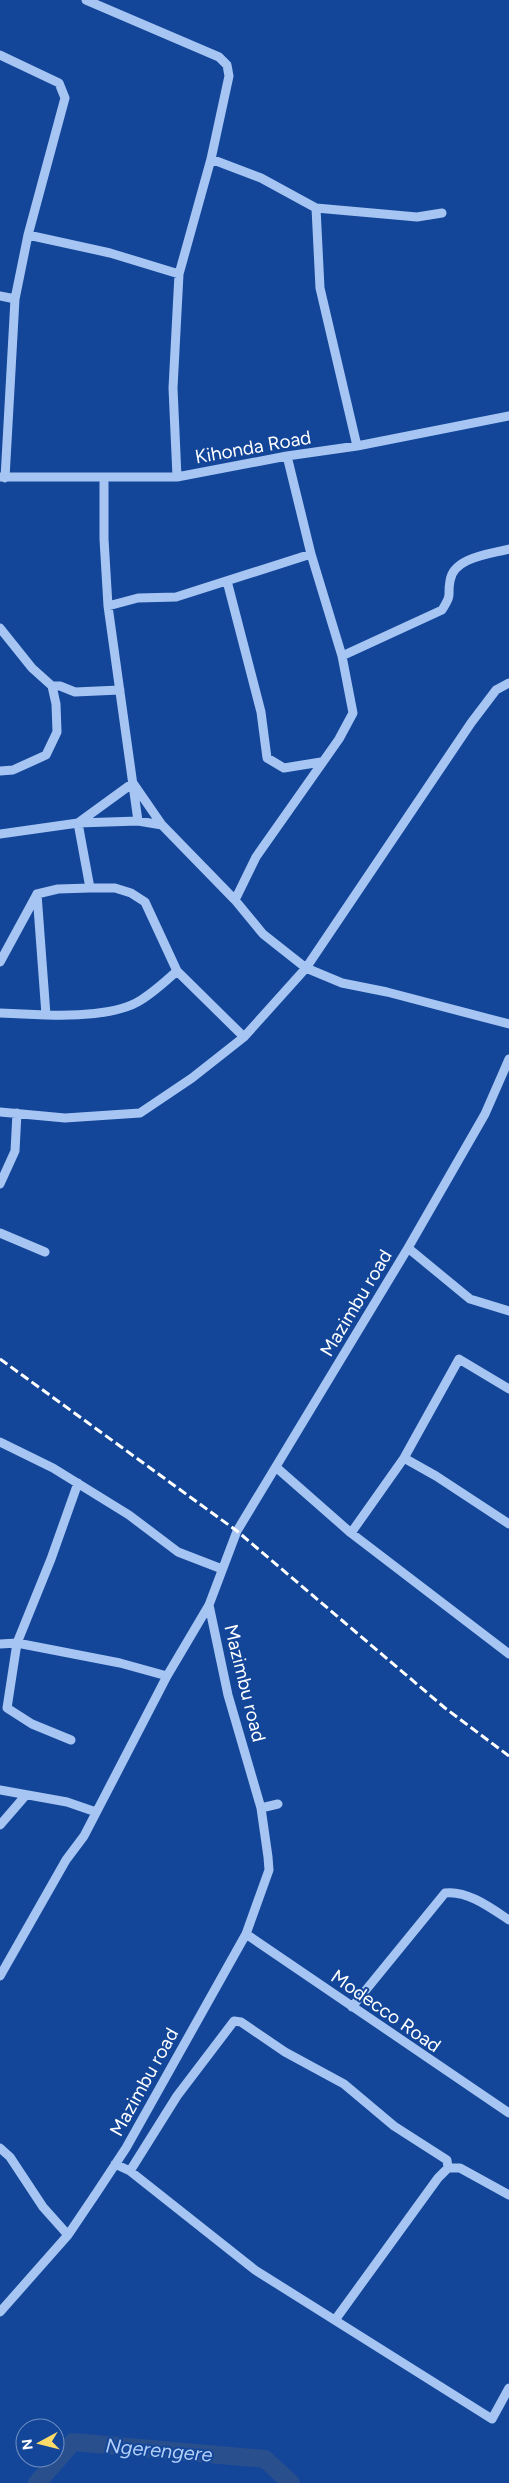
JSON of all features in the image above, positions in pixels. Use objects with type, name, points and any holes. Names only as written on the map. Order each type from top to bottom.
[{"type":"street","points":[[86,0],[224,60],[227,65],[229,76],[211,158],[179,274],[173,388],[177,477]]},
{"type":"street","points":[[0,56],[59,83],[65,98],[28,236],[15,299],[3,477]]},
{"type":"street","points":[[211,158],[261,178],[316,208],[417,217],[442,213]]},
{"type":"street","points":[[316,208],[320,288],[357,446]]},
{"type":"street","points":[[28,236],[110,253],[179,274]]},
{"type":"street","points":[[0,296],[15,299]]},
{"type":"street","name":"Kihonda Road","points":[[3,477],[177,477],[287,456],[357,446],[509,416]]},
{"type":"street","points":[[234,900],[256,857],[353,713],[342,656],[311,554],[287,456]]},
{"type":"street","points":[[104,478],[104,538],[108,606],[138,822]]},
{"type":"street","points":[[342,656],[442,610],[451,596],[450,580],[459,566],[484,554],[509,549]]},
{"type":"street","points":[[108,606],[138,598],[176,597],[311,554]]},
{"type":"street","points":[[227,581],[261,712],[267,758],[284,768],[321,762]]},
{"type":"street","points":[[0,628],[32,668],[52,686],[56,704],[57,732],[46,755],[12,770],[0,771]]},
{"type":"street","points":[[0,1112],[64,1118],[140,1113],[192,1078],[244,1037],[306,968],[471,723],[496,690],[509,683]]},
{"type":"street","points":[[52,686],[60,686],[75,692],[120,690]]},
{"type":"street","points":[[78,823],[133,783]]},
{"type":"street","points":[[133,783],[162,825],[234,900],[263,934],[306,968],[342,983],[387,992],[509,1024]]},
{"type":"street","points":[[0,834],[78,823],[138,822],[162,825]]},
{"type":"street","points":[[78,823],[90,888]]},
{"type":"street","points":[[0,962],[37,894],[51,890],[115,888],[131,893],[145,902],[178,971],[244,1037]]},
{"type":"street","points":[[37,894],[46,1015]]},
{"type":"street","points":[[0,1013],[74,1016],[109,1011],[140,1002],[178,971]]},
{"type":"street","name":"Mazimbu road","points":[[2,2305],[68,2234],[114,2164],[246,1934],[269,1870],[262,1808],[228,1695],[209,1605],[237,1531],[277,1468],[408,1248],[485,1114],[509,1059]]},
{"type":"street","points":[[0,1184],[15,1151],[17,1113]]},
{"type":"street","points":[[0,1233],[45,1252]]},
{"type":"street","points":[[408,1248],[470,1298],[509,1311]]},
{"type":"street","points":[[351,1533],[404,1458],[459,1360],[509,1389]]},
{"type":"street","points":[[0,1442],[24,1452],[78,1483],[129,1515],[178,1552],[222,1569]]},
{"type":"street","points":[[404,1458],[436,1476],[509,1524]]},
{"type":"street","points":[[277,1468],[351,1533],[509,1654]]},
{"type":"street","points":[[71,1740],[32,1724],[7,1708],[17,1643],[78,1483]]},
{"type":"street","points":[[0,1976],[66,1860],[84,1836],[167,1676],[209,1605]]},
{"type":"street","points":[[0,1644],[17,1643],[120,1663],[167,1676]]},
{"type":"street","points":[[0,1790],[67,1802],[96,1812]]},
{"type":"street","points":[[0,1825],[26,1795]]},
{"type":"street","points":[[262,1808],[278,1804]]},
{"type":"street","points":[[352,2007],[445,1893],[455,1892],[468,1896],[509,1920]]},
{"type":"street","name":"Modecco Road","points":[[246,1934],[509,2114]]},
{"type":"street","points":[[130,2171],[177,2096],[234,2021],[241,2022],[285,2052],[344,2084],[394,2126],[447,2160],[448,2168]]},
{"type":"street","points":[[0,2148],[10,2157],[43,2207],[68,2234]]},
{"type":"street","points":[[114,2164],[130,2171],[255,2270],[492,2419],[509,2388]]},
{"type":"street","points":[[335,2320],[438,2178],[448,2168],[460,2168],[509,2195]]},
{"type":"waterway","name":"Ngerengere","points":[[37,2483],[73,2442],[265,2459],[291,2483]]},
{"type":"railway","points":[[0,1359],[237,1531],[445,1708],[509,1756]]}]
